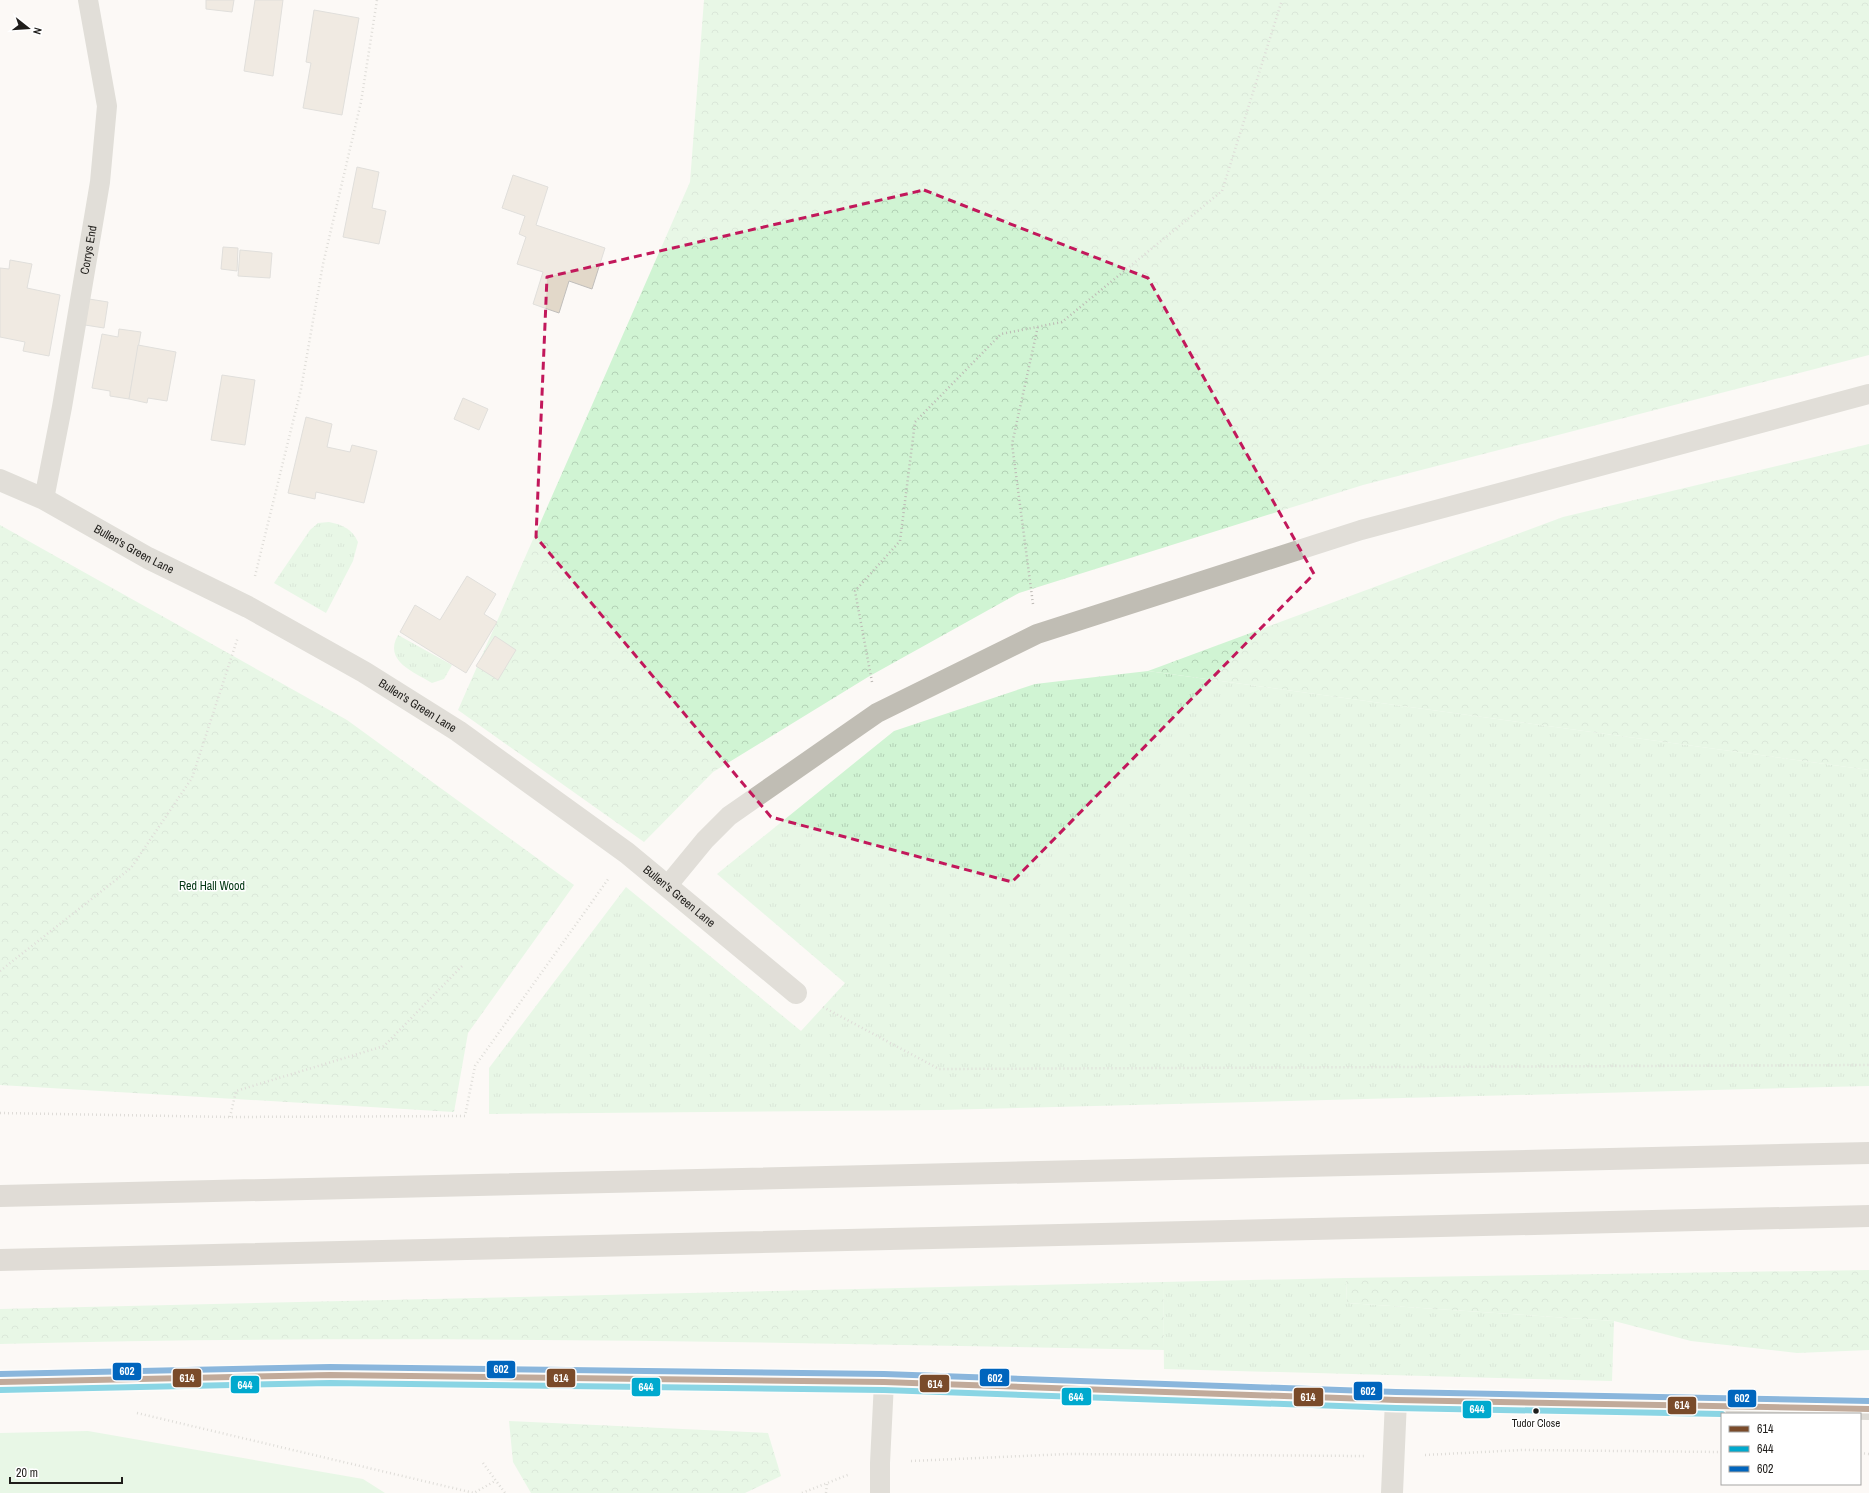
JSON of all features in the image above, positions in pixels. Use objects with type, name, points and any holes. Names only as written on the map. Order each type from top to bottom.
[{"type":"highway","points":[[0,1196],[1869,1153]]},
{"type":"highway","points":[[0,1260],[1869,1216]]},
{"type":"main road","points":[[0,1382],[330,1375],[884,1382],[1396,1400],[1869,1409]]},
{"type":"street","name":"Bullen's Green Lane","points":[[0,480],[44,499],[148,558],[248,607],[364,672],[458,731],[627,853],[668,885],[796,993]]},
{"type":"street","points":[[1392,1493],[1396,1400]]},
{"type":"lane","name":"Corrys End","points":[[44,499],[62,407],[100,182],[107,106],[88,0]]},
{"type":"lane","points":[[668,885],[705,840],[729,816],[877,714],[1037,634],[1361,530],[1869,394]]},
{"type":"lane","points":[[880,1493],[884,1382]]},
{"type":"path","points":[[0,971],[132,868],[192,778],[248,607],[301,389],[323,264],[361,102],[377,0]]},
{"type":"path","points":[[877,714],[856,590],[900,541],[915,422],[1001,334],[1062,322],[1222,191],[1282,0]]},
{"type":"path","points":[[1037,634],[1012,444],[1038,326]]},
{"type":"path","points":[[0,1112],[230,1117],[465,1116],[475,1066],[627,853]]},
{"type":"path","points":[[230,1117],[236,1091],[384,1046],[464,964]]},
{"type":"path","points":[[796,993],[939,1069],[1869,1065]]},
{"type":"path","points":[[137,1413],[473,1493],[496,1480]]},
{"type":"path","points":[[802,1493],[880,1463],[1068,1454],[1394,1457],[1522,1450],[1721,1452]]},
{"type":"path","points":[[483,1463],[505,1493]]},
{"type":"path","points":[[826,1484],[826,1493]]},
{"type":"highlighted area","points":[[924,190],[1148,278],[1314,574],[1012,882],[771,817],[536,537],[547,277]]},
{"type":"green space","points":[[704,0],[1869,0],[1869,355],[1363,485],[1019,593],[868,677],[713,772],[644,842],[458,710],[690,182]]},
{"type":"green space","points":[[1869,444],[1869,770],[1148,671],[1563,517]]},
{"type":"green space","points":[[329,522],[346,528],[353,534],[358,542],[353,561],[326,613],[274,583],[310,530],[318,523]]},
{"type":"green space","name":"Red Hall Wood","points":[[0,525],[347,720],[574,885],[468,1033],[454,1112],[0,1085]]},
{"type":"green space","points":[[398,635],[452,665],[444,679],[432,683],[403,665],[397,659],[394,652],[394,644]]},
{"type":"green space","points":[[1148,671],[1869,770],[1869,1086],[941,1110],[489,1114],[489,1068],[626,887],[801,1031],[845,983],[717,874],[894,731],[1035,684]]},
{"type":"green space","points":[[1869,1270],[1869,1350],[1797,1353],[1691,1341],[1614,1321],[1347,1303],[1346,1278]]},
{"type":"green space","points":[[1346,1278],[1347,1303],[1614,1321],[1612,1381],[1164,1369],[1163,1282]]},
{"type":"green space","points":[[1163,1282],[1164,1350],[873,1344],[436,1339],[146,1341],[0,1344],[0,1309]]},
{"type":"green space","points":[[509,1421],[768,1433],[781,1476],[745,1493],[531,1493],[513,1462]]},
{"type":"green space","points":[[88,1431],[363,1479],[385,1493],[0,1493],[0,1433]]},
{"type":"building","points":[[206,0],[234,0],[232,12],[206,9]]},
{"type":"building","points":[[255,0],[283,0],[273,76],[244,71]]},
{"type":"building","points":[[314,10],[359,18],[342,115],[303,108],[311,63],[306,62]]},
{"type":"building","points":[[357,167],[379,172],[372,208],[386,211],[379,244],[343,237]]},
{"type":"building","points":[[513,175],[548,187],[536,225],[605,248],[592,289],[569,281],[559,313],[533,304],[543,272],[517,264],[526,237],[519,234],[525,216],[502,208]]},
{"type":"building","points":[[223,247],[238,248],[237,271],[221,269]]},
{"type":"building","points":[[240,250],[272,253],[270,278],[238,276]]},
{"type":"building","points":[[10,260],[32,264],[27,288],[60,295],[49,356],[23,351],[25,342],[0,337],[0,268],[9,269]]},
{"type":"building","points":[[89,299],[108,302],[104,328],[85,325]]},
{"type":"building","points":[[119,329],[141,332],[129,399],[110,396],[110,391],[92,388],[102,334],[118,337]]},
{"type":"building","points":[[138,345],[176,352],[167,401],[148,398],[147,403],[129,399]]},
{"type":"building","points":[[222,375],[255,380],[245,445],[211,440]]},
{"type":"building","points":[[463,398],[488,409],[479,430],[454,419]]},
{"type":"building","points":[[306,417],[332,424],[327,447],[350,452],[352,445],[377,451],[364,503],[316,492],[315,499],[288,493]]},
{"type":"building","points":[[467,576],[496,594],[484,614],[497,622],[466,673],[400,632],[415,605],[440,620]]},
{"type":"building","points":[[495,636],[516,650],[498,680],[476,666]]},
{"type":"transit line","name":"602","points":[[0,1374],[330,1367],[884,1374],[1396,1392],[1869,1401]]},
{"type":"transit line","name":"614","points":[[0,1382],[330,1375],[884,1382],[1396,1400],[1869,1409]]},
{"type":"transit line","name":"644","points":[[0,1390],[330,1383],[884,1390],[1396,1408],[1721,1414]]},
{"type":"place","name":"Tudor Close","points":[[1536,1411]]}]
